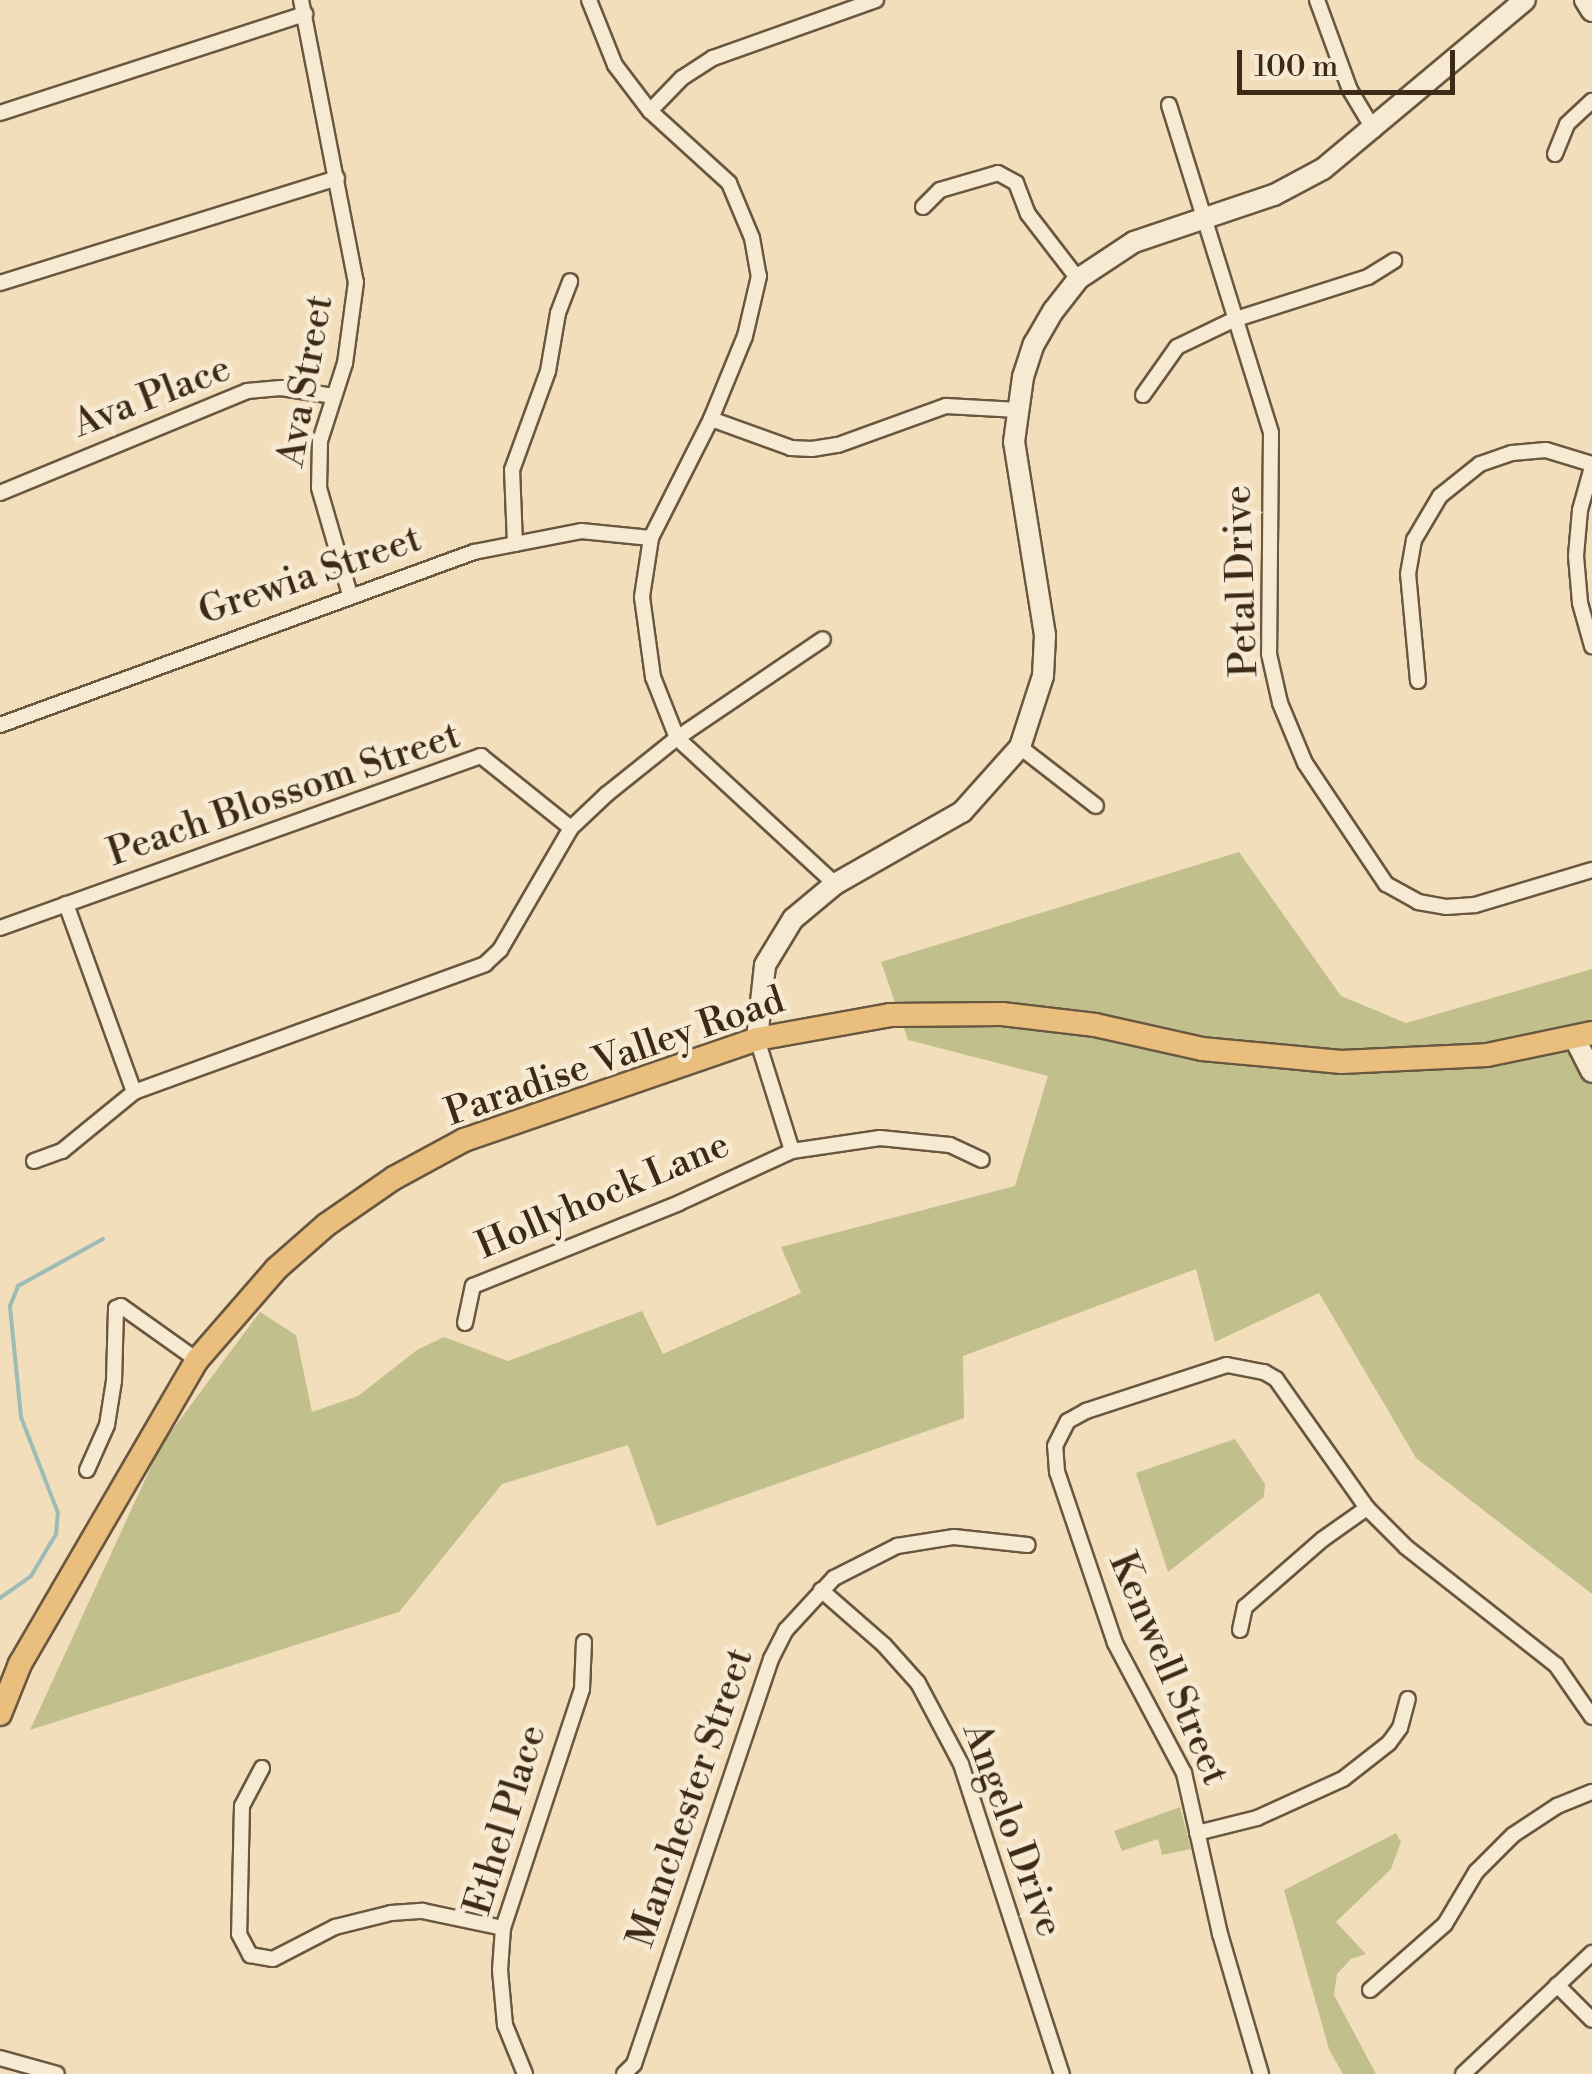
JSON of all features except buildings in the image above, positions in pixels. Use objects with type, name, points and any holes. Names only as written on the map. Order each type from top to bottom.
[{"type":"main road","points":[[757,1040],[765,965],[793,919],[835,884],[962,812],[1020,748],[1043,676],[1045,635],[1014,442],[1034,344],[1078,279],[1134,242],[1274,195],[1322,168],[1374,130],[1525,0]]},
{"type":"main road","points":[[1584,0],[1592,11]]},
{"type":"main road","name":"Paradise Valley Road","points":[[0,1714],[20,1664],[196,1360],[276,1269],[326,1225],[394,1178],[464,1140],[757,1040],[890,1014],[956,1012],[1095,1026],[1202,1048],[1305,1061],[1381,1063],[1487,1055],[1583,1035]]},
{"type":"main road","points":[[1583,1035],[1592,1072]]},
{"type":"street","points":[[589,0],[616,64],[650,111],[729,183],[752,238],[759,276],[745,336],[712,419],[651,538],[642,597],[653,677],[677,738],[835,884]]},
{"type":"street","points":[[650,111],[682,78],[713,58],[876,0]]},
{"type":"street","points":[[1317,0],[1350,90],[1374,130]]},
{"type":"street","points":[[0,114],[303,7]]},
{"type":"street","name":"Ava Street","points":[[303,7],[356,282],[353,324],[320,441],[319,488],[350,595]]},
{"type":"street","points":[[1555,154],[1566,124],[1592,101]]},
{"type":"street","name":"Petal Drive","points":[[1170,105],[1233,320],[1271,433],[1270,654],[1288,727],[1312,776],[1386,884],[1418,902],[1446,907],[1474,904],[1592,870]]},
{"type":"street","points":[[922,207],[940,190],[998,173],[1016,182],[1028,214],[1078,279]]},
{"type":"street","points":[[0,283],[336,178]]},
{"type":"street","points":[[1143,395],[1177,347],[1233,320],[1368,277],[1394,261]]},
{"type":"street","points":[[515,544],[512,470],[548,371],[558,313],[570,281]]},
{"type":"street","name":"Ava Place","points":[[0,492],[247,391],[281,388],[334,396]]},
{"type":"street","points":[[712,419],[792,448],[812,449],[838,444],[946,406],[1018,410]]},
{"type":"street","points":[[1418,681],[1408,574],[1421,524],[1440,496],[1466,473],[1512,453],[1546,450],[1592,465],[1580,510],[1576,556],[1580,603],[1592,646]]},
{"type":"street","name":"Grewia Street","points":[[0,725],[474,552],[581,531],[651,538]]},
{"type":"street","points":[[34,1162],[62,1151],[134,1092],[485,964],[500,950],[572,828],[677,738],[824,639]]},
{"type":"street","points":[[1020,748],[1096,806]]},
{"type":"street","name":"Peach Blossom Street","points":[[0,928],[480,756],[572,828]]},
{"type":"street","points":[[66,904],[134,1092]]},
{"type":"street","points":[[757,1040],[792,1151]]},
{"type":"street","name":"Hollyhock Lane","points":[[465,1323],[473,1286],[679,1203],[792,1151],[880,1138],[950,1145],[982,1160]]},
{"type":"street","points":[[87,1470],[107,1424],[114,1380],[116,1308],[121,1306],[196,1360]]},
{"type":"street","name":"Kenwell Street","points":[[1262,2074],[1220,1934],[1184,1773],[1114,1643],[1057,1472],[1057,1438],[1068,1421],[1086,1410],[1227,1365],[1247,1366],[1276,1379],[1368,1508],[1406,1547],[1556,1664],[1592,1717]]},
{"type":"street","points":[[1240,1630],[1245,1607],[1323,1539],[1368,1508]]},
{"type":"street","name":"Manchester Street","points":[[624,2074],[634,2064],[771,1659],[786,1630],[820,1590],[864,1560],[916,1541],[973,1537],[1028,1545]]},
{"type":"street","name":"Angelo Drive","points":[[820,1590],[884,1645],[918,1684],[961,1764],[1062,2074]]},
{"type":"street","name":"Ethel Place","points":[[525,2074],[505,2025],[500,1970],[503,1928],[582,1690],[584,1642]]},
{"type":"street","points":[[1197,1832],[1257,1818],[1343,1780],[1389,1743],[1400,1728],[1408,1699]]},
{"type":"street","points":[[262,1768],[242,1806],[238,1934],[250,1955],[273,1959],[335,1927],[392,1913],[423,1912],[503,1928]]},
{"type":"street","points":[[1370,1990],[1445,1924],[1476,1872],[1513,1835],[1557,1806],[1592,1792]]},
{"type":"street","points":[[1463,2074],[1592,1952]]},
{"type":"street","points":[[1558,1985],[1592,2020]]},
{"type":"street","points":[[0,2058],[57,2074]]},
{"type":"shaded area","points":[[1239,852],[1341,996],[1406,1023],[1592,969],[1592,1594],[1416,1458],[1319,1293],[1215,1342],[1196,1269],[963,1356],[964,1418],[657,1526],[628,1445],[502,1484],[399,1612],[30,1730],[161,1445],[260,1312],[296,1335],[312,1412],[358,1396],[417,1350],[444,1337],[508,1361],[642,1311],[663,1354],[801,1293],[781,1247],[1015,1186],[1048,1076],[908,1040],[881,962]]},
{"type":"shaded area","points":[[1235,1439],[1265,1484],[1264,1497],[1168,1572],[1136,1473]]},
{"type":"shaded area","points":[[1180,1807],[1191,1849],[1162,1855],[1158,1839],[1122,1851],[1114,1831]]},
{"type":"shaded area","points":[[1396,1833],[1401,1842],[1391,1869],[1336,1922],[1366,1954],[1351,1959],[1337,1974],[1334,1995],[1376,2074],[1343,2074],[1329,2049],[1284,1890]]},
{"type":"waterway","points":[[0,1598],[31,1576],[56,1534],[58,1513],[21,1417],[10,1306],[18,1286],[103,1239]]}]
